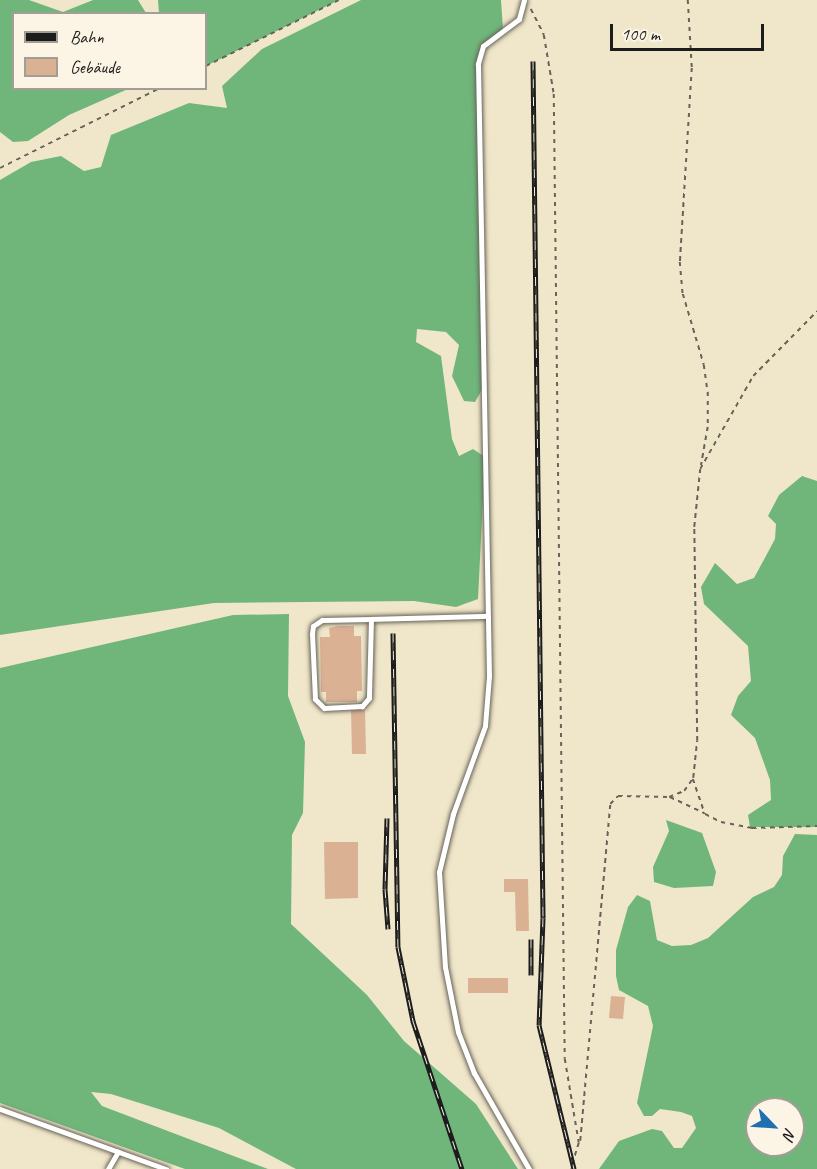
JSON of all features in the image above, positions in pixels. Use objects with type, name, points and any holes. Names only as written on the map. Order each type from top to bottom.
[{"type":"lane","points":[[525,0],[519,20],[483,46],[478,64],[489,676],[485,726],[453,814],[439,872],[445,966],[458,1032],[474,1073],[529,1169]]},
{"type":"lane","points":[[371,619],[369,698],[362,706],[324,708],[315,699],[314,626],[322,620],[488,616]]},
{"type":"lane","points":[[0,1109],[166,1169]]},
{"type":"lane","points":[[108,1169],[118,1152]]},
{"type":"path","points":[[207,66],[339,0]]},
{"type":"path","points":[[525,0],[544,35],[554,94],[565,1059],[579,1143]]},
{"type":"path","points":[[688,0],[692,68],[680,262],[682,294],[704,365],[708,392],[708,427],[700,469],[694,527],[697,741],[693,778],[705,814]]},
{"type":"path","points":[[0,168],[156,90]]},
{"type":"path","points":[[700,469],[753,376],[817,311]]},
{"type":"path","points":[[571,1169],[579,1143],[610,804],[618,796],[669,797],[684,791],[693,778]]},
{"type":"path","points":[[669,797],[705,814],[743,827],[817,826]]},
{"type":"green space","points":[[0,0],[29,0],[63,12],[12,12],[12,90],[126,90],[69,115],[28,141],[13,142],[0,132]]},
{"type":"green space","points":[[93,0],[138,0],[145,12],[63,12]]},
{"type":"green space","points":[[158,0],[339,0],[207,66],[207,12],[159,12]]},
{"type":"green space","points":[[361,0],[501,0],[503,29],[483,46],[478,64],[484,386],[475,402],[464,401],[452,376],[459,345],[446,332],[417,329],[416,342],[441,356],[452,439],[459,456],[473,449],[485,457],[478,599],[456,607],[414,601],[214,603],[0,635],[0,180],[31,162],[61,156],[84,171],[101,167],[111,135],[189,103],[227,108],[222,86],[262,49]]},
{"type":"green space","points":[[802,476],[817,481],[817,827],[750,827],[748,815],[771,800],[770,780],[755,738],[731,715],[738,696],[751,681],[748,646],[704,604],[701,587],[715,563],[737,584],[754,578],[775,539],[776,524],[768,516],[779,495]]},
{"type":"green space","points":[[289,614],[288,696],[305,742],[303,813],[292,835],[291,924],[367,995],[404,1041],[476,1104],[518,1169],[296,1169],[219,1128],[111,1094],[91,1092],[102,1106],[268,1169],[185,1169],[0,1103],[0,668],[233,615]]},
{"type":"green space","points":[[666,820],[702,833],[716,872],[713,886],[674,888],[654,882],[653,867],[669,831]]},
{"type":"green space","points":[[795,834],[817,835],[817,1169],[599,1169],[619,1141],[652,1129],[662,1131],[674,1148],[682,1148],[696,1128],[692,1116],[660,1109],[652,1116],[644,1116],[637,1103],[653,1026],[648,1006],[619,990],[616,976],[616,950],[628,907],[637,895],[650,901],[657,940],[672,946],[691,945],[708,938],[753,897],[774,887],[782,875],[783,856]]},
{"type":"building","points":[[354,626],[354,636],[361,636],[362,691],[357,691],[357,702],[326,702],[326,692],[321,692],[320,637],[330,637],[329,628]]},
{"type":"building","points":[[351,710],[365,710],[366,754],[352,754]]},
{"type":"building","points":[[324,842],[358,842],[358,898],[325,899]]},
{"type":"building","points":[[504,879],[528,879],[529,931],[516,931],[515,892],[504,892]]},
{"type":"building","points":[[468,978],[508,978],[508,993],[468,993]]},
{"type":"building","points":[[611,996],[625,997],[623,1019],[609,1018]]},
{"type":"railway","points":[[533,61],[543,918],[539,1025],[574,1169]]},
{"type":"railway","points":[[393,633],[398,947],[413,1021],[462,1169]]},
{"type":"railway","points":[[387,818],[385,889],[388,929]]},
{"type":"railway","points":[[531,939],[531,975]]}]
